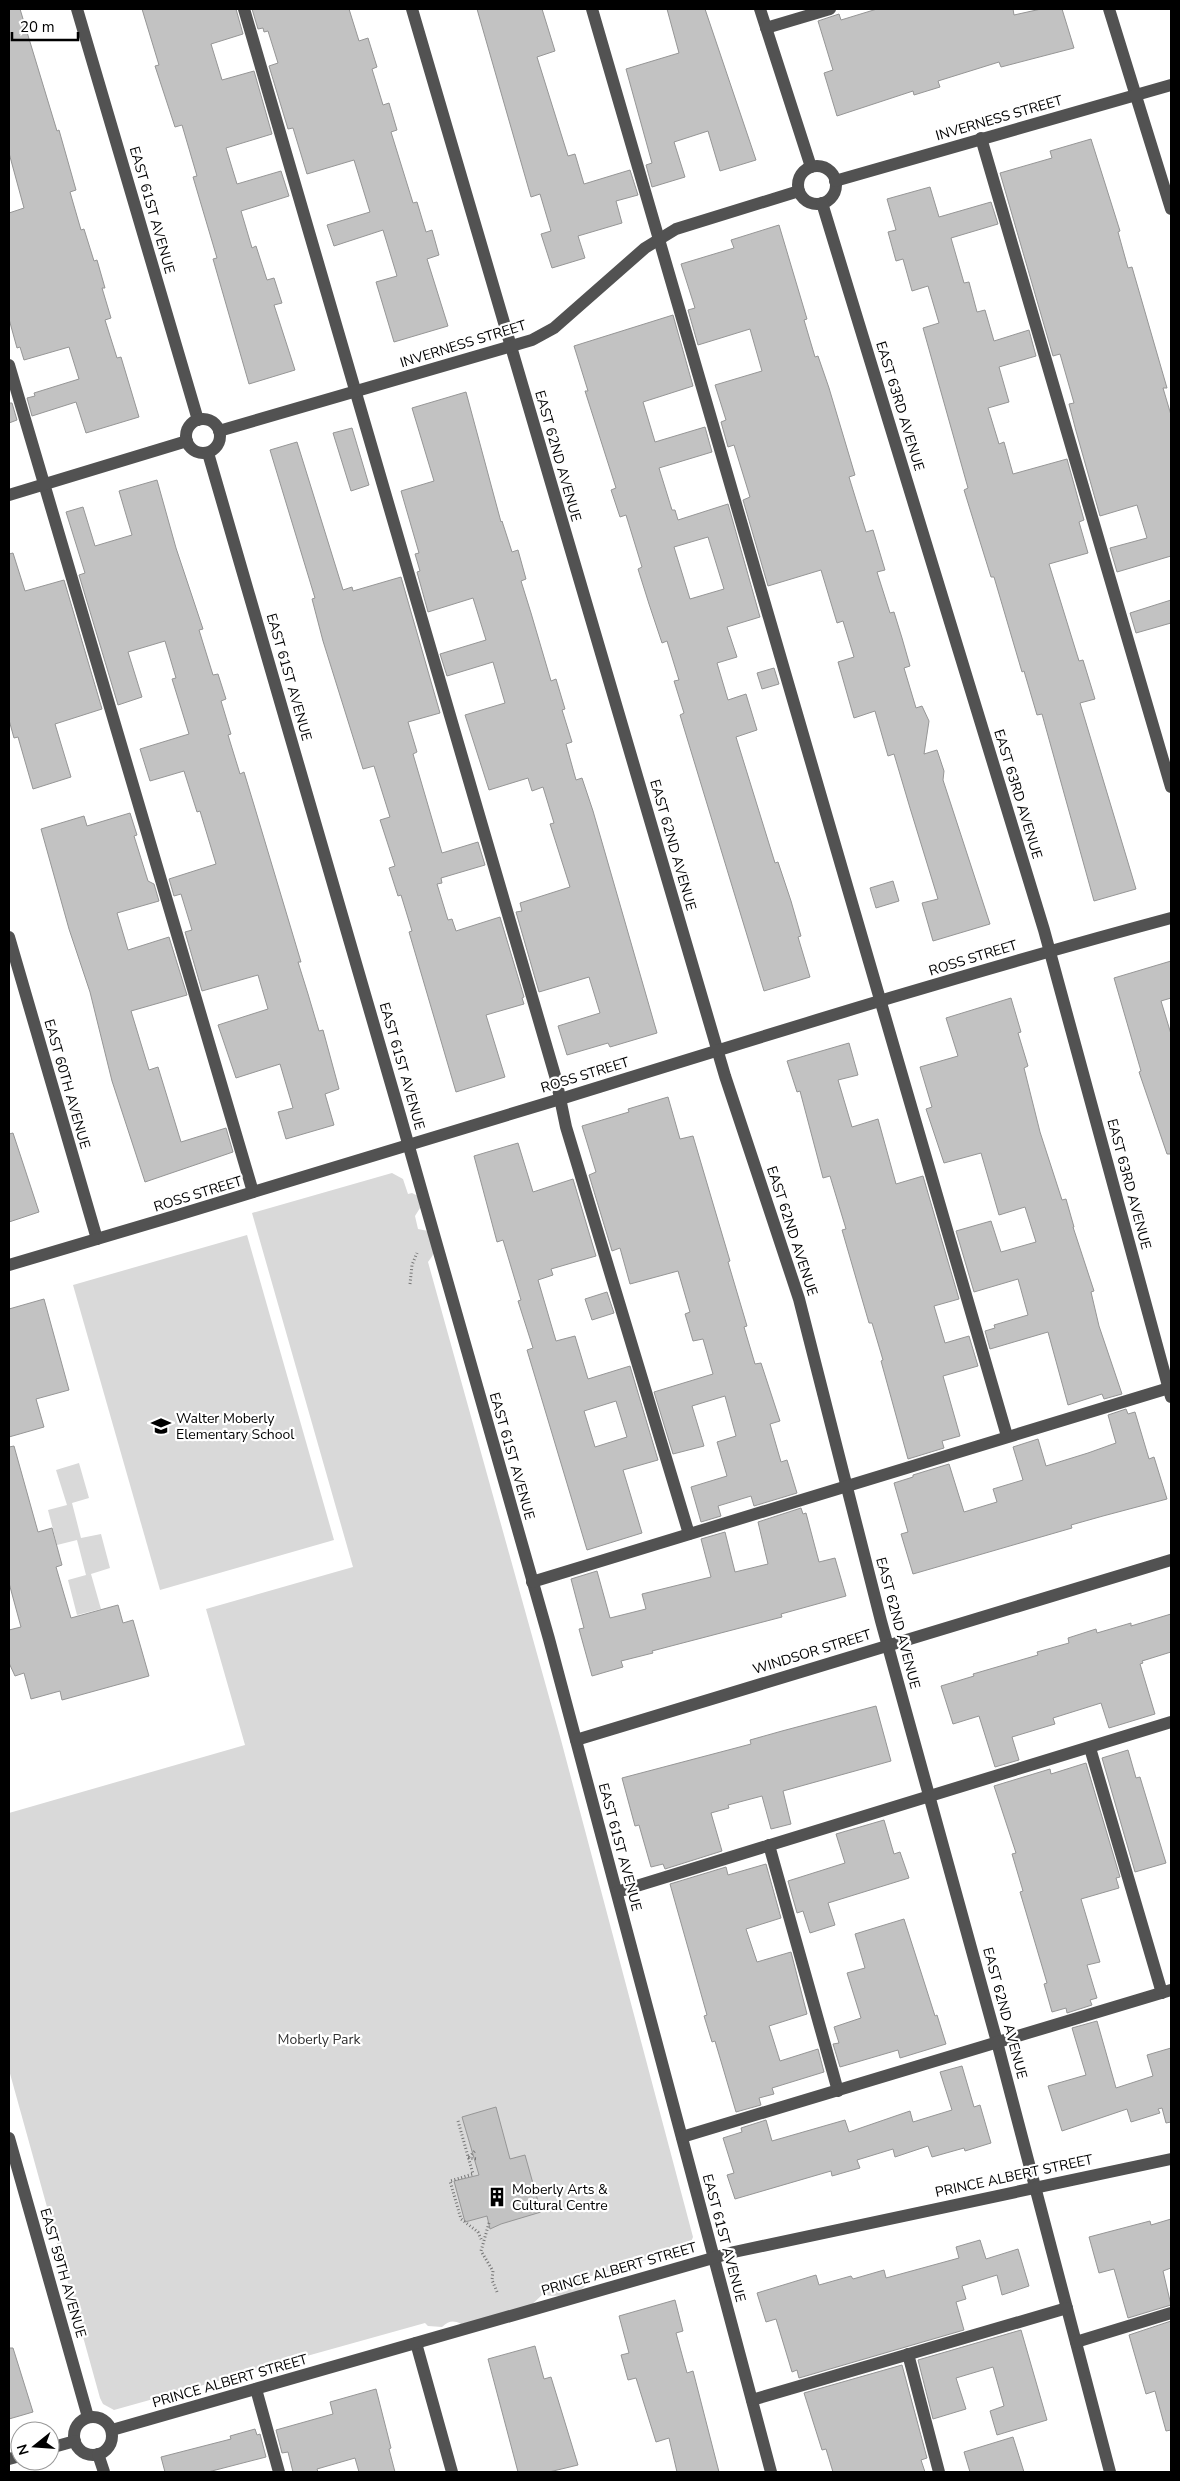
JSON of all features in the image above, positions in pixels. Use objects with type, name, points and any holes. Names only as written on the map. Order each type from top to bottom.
[{"type":"street","name":"EAST 61ST AVENUE","points":[[77,9],[198,420]]},
{"type":"street","points":[[244,9],[556,1079],[566,1127],[689,1534]]},
{"type":"street","name":"EAST 62ND AVENUE","points":[[412,9],[717,1049],[800,1298],[846,1487],[1036,2186],[1110,2472]]},
{"type":"street","points":[[592,9],[1007,1436]]},
{"type":"street","points":[[760,9],[811,167]]},
{"type":"street","points":[[766,28],[830,9]]},
{"type":"street","points":[[1109,9],[1171,209]]},
{"type":"street","name":"INVERNESS STREET","points":[[835,180],[1171,85]]},
{"type":"street","points":[[982,138],[1171,787]]},
{"type":"street","points":[[811,167],[824,168],[835,180],[832,196],[822,204],[806,200],[799,191],[799,178],[802,173],[811,167]]},
{"type":"street","name":"INVERNESS STREET","points":[[219,432],[532,340],[554,328],[645,248],[676,229],[799,191]]},
{"type":"street","name":"EAST 63RD AVENUE","points":[[822,204],[1050,951],[1170,1393]]},
{"type":"street","points":[[9,365],[253,1192]]},
{"type":"street","points":[[198,420],[209,420],[219,432],[219,442],[208,453],[193,450],[186,436],[190,426],[198,420]]},
{"type":"street","points":[[9,495],[187,441]]},
{"type":"street","name":"EAST 61ST AVENUE","points":[[208,453],[409,1145],[532,1582],[617,1892],[771,2472]]},
{"type":"street","name":"ROSS STREET","points":[[9,1265],[560,1099],[717,1049],[1050,951],[1171,918]]},
{"type":"street","name":"EAST 60TH AVENUE","points":[[9,937],[97,1239]]},
{"type":"street","points":[[532,1582],[1007,1436],[1170,1393]]},
{"type":"street","name":"WINDSOR STREET","points":[[576,1740],[1171,1560]]},
{"type":"street","points":[[617,1892],[1171,1722]]},
{"type":"street","points":[[682,2137],[1167,1991],[1090,1748]]},
{"type":"street","points":[[769,1845],[838,2091]]},
{"type":"street","name":"EAST 59TH AVENUE","points":[[9,2138],[88,2417]]},
{"type":"street","name":"PRINCE ALBERT STREET","points":[[112,2430],[714,2258],[1036,2186],[1171,2159]]},
{"type":"street","points":[[752,2400],[1067,2308]]},
{"type":"street","points":[[1076,2342],[1171,2313]]},
{"type":"street","points":[[416,2343],[452,2472]]},
{"type":"street","points":[[908,2354],[939,2472]]},
{"type":"street","points":[[256,2389],[280,2472]]},
{"type":"street","points":[[88,2417],[100,2417],[110,2425],[112,2430],[113,2436],[109,2448],[98,2454],[92,2455],[81,2451],[75,2441],[74,2435],[78,2424],[88,2417]]},
{"type":"street","points":[[60,2445],[75,2441]]},
{"type":"street","points":[[98,2454],[104,2472]]},
{"type":"path","points":[[410,1284],[412,1265],[417,1253]]},
{"type":"path","points":[[458,2121],[473,2174],[450,2181],[461,2219],[478,2232],[482,2241]]},
{"type":"path","points":[[468,2158],[475,2151]]},
{"type":"path","points":[[468,2158],[478,2159]]},
{"type":"path","points":[[489,2223],[482,2241],[481,2251],[493,2270],[492,2280],[497,2292]]},
{"type":"green space","name":"Moberly Park","points":[[392,1173],[403,1179],[408,1194],[412,1193],[418,1196],[420,1208],[415,1216],[418,1229],[428,1231],[433,1243],[434,1251],[428,1262],[561,1740],[693,2237],[691,2242],[681,2250],[588,2277],[586,2284],[577,2292],[555,2296],[542,2295],[527,2309],[461,2324],[451,2322],[442,2327],[428,2326],[425,2323],[114,2410],[103,2404],[100,2398],[9,2070],[9,1813],[245,1745],[206,1609],[353,1567],[252,1213]]},
{"type":"green space","points":[[247,1235],[334,1540],[160,1590],[73,1285]]},
{"type":"green space","points":[[79,1463],[89,1498],[72,1503],[81,1538],[101,1534],[110,1568],[91,1574],[101,1609],[77,1615],[68,1580],[86,1575],[77,1540],[57,1545],[48,1510],[67,1505],[56,1470]]},
{"type":"building","points":[[9,9],[20,9],[57,131],[59,130],[76,190],[70,192],[81,230],[84,229],[94,261],[97,260],[105,288],[102,288],[111,318],[105,320],[117,358],[121,357],[139,417],[86,433],[76,402],[32,416],[27,398],[35,396],[34,393],[79,379],[69,347],[24,360],[20,347],[17,348],[9,319],[9,213],[24,208],[9,153]]},
{"type":"building","points":[[142,9],[236,9],[243,34],[211,44],[222,80],[254,71],[272,134],[226,148],[237,184],[281,171],[289,196],[241,211],[252,248],[256,246],[267,280],[274,278],[282,303],[274,305],[295,370],[249,384],[213,259],[217,258],[193,177],[197,176],[182,125],[175,127],[155,66],[159,65]]},
{"type":"building","points":[[252,9],[349,9],[359,41],[368,38],[377,67],[372,69],[383,105],[389,103],[397,130],[391,132],[413,203],[417,202],[426,232],[432,230],[439,255],[427,259],[448,326],[394,342],[376,282],[397,276],[383,230],[334,246],[327,225],[370,212],[354,160],[307,174],[293,128],[288,129],[269,66],[278,63],[268,31],[264,32],[263,28],[258,29]]},
{"type":"building","points":[[477,9],[542,9],[555,51],[537,57],[568,156],[575,154],[584,184],[630,170],[638,195],[616,201],[622,223],[578,236],[585,258],[552,268],[541,234],[551,231],[540,194],[531,197]]},
{"type":"building","points":[[667,9],[705,9],[756,160],[720,171],[708,131],[674,142],[685,177],[652,187],[646,165],[652,163],[626,69],[679,53]]},
{"type":"building","points":[[877,9],[1013,9],[1014,15],[1041,9],[1062,9],[1074,48],[1001,67],[999,62],[938,81],[940,87],[914,95],[913,91],[837,116],[824,73],[833,70],[818,21],[839,14],[841,20]]},
{"type":"building","points":[[1091,139],[1120,231],[1118,232],[1128,268],[1132,267],[1167,388],[1163,388],[1171,415],[1171,556],[1117,572],[1110,548],[1147,538],[1137,505],[1100,516],[1069,404],[1074,403],[1060,354],[1053,356],[1000,173],[1052,158],[1050,151]]},
{"type":"building","points":[[930,187],[939,217],[991,202],[998,224],[951,238],[964,283],[969,282],[977,312],[985,310],[994,341],[1029,330],[1036,356],[999,367],[1009,402],[988,408],[999,444],[1004,442],[1013,474],[1067,459],[1084,520],[1079,522],[1088,553],[1049,564],[1079,661],[1083,660],[1095,699],[1080,703],[1136,889],[1094,901],[1042,714],[1037,715],[1024,671],[1022,672],[994,577],[991,577],[964,490],[968,488],[923,328],[939,323],[928,286],[912,291],[903,259],[896,261],[888,232],[896,230],[887,199]]},
{"type":"building","points":[[779,225],[807,319],[804,320],[815,357],[818,356],[829,388],[855,475],[849,477],[866,532],[873,530],[885,570],[877,572],[890,613],[894,612],[902,638],[910,666],[904,668],[916,708],[922,706],[929,721],[924,754],[937,750],[944,771],[943,780],[990,924],[933,941],[922,903],[938,899],[894,754],[888,756],[875,711],[854,718],[838,662],[854,657],[843,621],[837,623],[821,570],[768,586],[743,500],[750,497],[734,445],[728,447],[721,422],[726,420],[715,385],[762,371],[750,329],[698,345],[688,310],[695,308],[681,264],[734,248],[731,240]]},
{"type":"building","points":[[673,315],[693,386],[643,402],[655,442],[705,427],[712,452],[659,468],[672,510],[675,510],[678,520],[728,504],[760,617],[727,627],[737,657],[717,663],[728,700],[746,694],[757,730],[736,737],[775,863],[778,862],[791,901],[801,936],[798,937],[810,977],[764,991],[680,715],[684,713],[674,681],[679,680],[667,641],[662,643],[649,604],[638,569],[642,567],[626,515],[620,517],[611,490],[616,488],[585,391],[588,391],[574,346]],"holes":[[[708,537],[724,589],[690,599],[674,547]]]},
{"type":"building","points":[[466,392],[501,522],[512,552],[518,550],[526,579],[521,581],[551,681],[556,679],[565,709],[562,710],[572,742],[566,744],[576,780],[582,778],[593,811],[657,1033],[610,1047],[608,1043],[567,1055],[558,1026],[600,1013],[589,977],[539,992],[516,912],[522,911],[520,903],[570,887],[550,824],[554,823],[543,787],[532,791],[528,778],[489,790],[465,715],[505,703],[493,662],[447,676],[440,654],[486,640],[473,598],[428,612],[417,572],[420,571],[415,554],[419,553],[401,491],[434,481],[412,408]]},
{"type":"building","points":[[9,403],[12,403],[17,420],[9,423]]},
{"type":"building","points":[[352,428],[369,485],[351,491],[333,433]]},
{"type":"building","points":[[297,442],[343,590],[352,587],[353,591],[401,577],[440,713],[408,722],[417,752],[413,754],[442,853],[478,842],[485,865],[441,878],[442,883],[437,884],[448,920],[452,919],[456,931],[500,917],[524,997],[522,998],[524,1004],[486,1015],[505,1077],[456,1092],[409,932],[412,931],[401,895],[398,896],[389,868],[395,866],[380,820],[390,817],[374,766],[363,769],[323,641],[312,599],[315,598],[270,450]]},
{"type":"building","points":[[157,480],[176,548],[203,629],[199,630],[213,675],[218,674],[226,699],[221,701],[231,734],[228,735],[240,774],[244,772],[301,962],[298,962],[319,1031],[323,1030],[339,1089],[325,1094],[334,1125],[286,1139],[278,1112],[293,1108],[280,1064],[236,1078],[218,1025],[268,1009],[258,975],[202,991],[185,932],[192,930],[181,894],[174,896],[169,879],[216,864],[200,811],[197,812],[184,771],[150,781],[140,749],[189,734],[172,679],[176,678],[165,641],[128,652],[142,697],[118,705],[79,575],[85,573],[66,512],[83,507],[95,546],[132,535],[119,491]]},
{"type":"building","points":[[13,553],[25,591],[64,580],[102,709],[55,724],[71,777],[33,789],[18,737],[14,738],[9,720],[9,554]]},
{"type":"building","points":[[1171,600],[1171,623],[1136,633],[1130,613]]},
{"type":"building","points":[[774,668],[779,684],[762,689],[757,673]]},
{"type":"building","points":[[130,813],[137,835],[134,836],[148,881],[154,884],[159,901],[117,913],[128,950],[169,937],[187,995],[131,1011],[149,1070],[158,1067],[181,1142],[226,1128],[233,1152],[145,1182],[112,1081],[90,992],[69,929],[41,829],[84,816],[87,826]]},
{"type":"building","points":[[893,881],[899,901],[876,908],[870,888]]},
{"type":"building","points":[[1171,961],[1171,998],[1161,1001],[1171,1034],[1171,1154],[1167,1154],[1139,1072],[1141,1071],[1114,978]]},
{"type":"building","points":[[1011,998],[1021,1032],[1018,1033],[1028,1066],[1024,1068],[1040,1132],[1062,1200],[1066,1199],[1094,1291],[1091,1292],[1099,1326],[1122,1394],[1104,1399],[1102,1394],[1068,1405],[1048,1332],[990,1349],[985,1331],[995,1328],[994,1325],[1028,1315],[1018,1279],[974,1292],[956,1231],[991,1221],[1001,1252],[1036,1242],[1025,1207],[999,1215],[981,1153],[944,1163],[926,1109],[932,1107],[920,1067],[958,1056],[946,1018]]},
{"type":"building","points":[[849,1043],[858,1075],[838,1080],[852,1127],[878,1119],[896,1184],[923,1176],[959,1299],[934,1306],[945,1343],[969,1336],[978,1366],[943,1376],[960,1436],[942,1441],[944,1448],[908,1459],[881,1361],[883,1360],[872,1323],[869,1323],[842,1230],[846,1229],[830,1176],[823,1178],[800,1091],[797,1092],[787,1061]]},
{"type":"building","points":[[668,1097],[680,1139],[693,1136],[730,1261],[728,1262],[747,1326],[744,1327],[755,1364],[761,1363],[780,1421],[770,1424],[781,1462],[787,1460],[797,1493],[754,1506],[751,1496],[718,1506],[721,1516],[701,1522],[691,1487],[727,1476],[717,1442],[736,1436],[725,1396],[692,1406],[704,1446],[673,1454],[654,1392],[713,1374],[703,1339],[693,1341],[685,1314],[690,1312],[678,1271],[630,1284],[620,1248],[612,1251],[589,1175],[596,1172],[582,1126],[629,1112],[628,1109]]},
{"type":"building","points":[[13,1133],[39,1212],[9,1222],[9,1134]]},
{"type":"building","points":[[518,1143],[533,1192],[573,1179],[596,1256],[551,1269],[553,1275],[538,1280],[556,1341],[575,1336],[588,1379],[630,1366],[658,1460],[623,1470],[642,1533],[587,1550],[527,1350],[533,1348],[518,1301],[521,1300],[503,1240],[497,1242],[474,1156]],"holes":[[[616,1401],[627,1437],[595,1447],[584,1411]]]},
{"type":"building","points":[[607,1292],[614,1313],[592,1320],[585,1299]]},
{"type":"building","points":[[44,1299],[69,1390],[36,1399],[44,1427],[9,1437],[9,1309]]},
{"type":"building","points":[[1126,1409],[1128,1414],[1135,1412],[1149,1459],[1154,1457],[1167,1499],[1071,1525],[1072,1528],[913,1574],[901,1534],[908,1532],[894,1483],[949,1464],[964,1512],[997,1502],[993,1489],[1023,1480],[1013,1447],[1038,1439],[1046,1466],[1088,1453],[1116,1443],[1108,1415]]},
{"type":"building","points":[[14,1446],[38,1532],[52,1528],[62,1565],[56,1567],[71,1618],[118,1605],[123,1623],[133,1620],[149,1676],[62,1700],[60,1691],[31,1699],[24,1673],[15,1676],[9,1663],[9,1630],[21,1627],[9,1583],[9,1447]]},
{"type":"building","points":[[801,1508],[803,1514],[806,1513],[819,1562],[835,1558],[846,1596],[781,1614],[782,1617],[652,1651],[653,1653],[621,1661],[623,1667],[592,1676],[579,1629],[584,1628],[571,1579],[597,1571],[610,1618],[646,1609],[642,1594],[711,1577],[701,1539],[725,1532],[735,1572],[768,1564],[758,1522]]},
{"type":"building","points":[[1171,1614],[1171,1652],[1142,1661],[1143,1663],[1140,1664],[1155,1714],[1109,1728],[1101,1703],[1053,1718],[1055,1724],[1012,1737],[1019,1760],[995,1767],[979,1716],[953,1724],[941,1686],[974,1676],[973,1674],[1038,1655],[1037,1652],[1069,1643],[1068,1638],[1096,1629],[1097,1633],[1131,1623],[1131,1626]]},
{"type":"building","points":[[876,1706],[891,1761],[783,1791],[791,1824],[771,1829],[762,1796],[728,1805],[729,1808],[711,1813],[722,1851],[665,1869],[663,1864],[651,1867],[639,1825],[635,1826],[622,1778],[751,1744],[750,1740]]},
{"type":"building","points":[[1128,1750],[1136,1778],[1140,1777],[1166,1863],[1135,1872],[1102,1758]]},
{"type":"building","points":[[1086,1763],[1120,1877],[1116,1878],[1119,1888],[1081,1899],[1100,1962],[1087,1965],[1097,1998],[1090,2000],[1092,2005],[1067,2013],[1066,2008],[1052,2012],[1044,1984],[1047,1983],[1020,1892],[1023,1891],[1012,1854],[1016,1853],[994,1786],[1050,1769],[1051,1774]]},
{"type":"building","points":[[884,1820],[894,1854],[900,1852],[909,1878],[828,1903],[835,1925],[810,1933],[803,1911],[797,1913],[788,1881],[845,1863],[836,1834]]},
{"type":"building","points":[[766,1864],[781,1918],[746,1929],[757,1962],[791,1952],[807,2014],[769,2026],[780,2061],[818,2049],[824,2072],[772,2088],[774,2094],[759,2098],[761,2105],[736,2112],[715,2041],[712,2042],[704,2016],[707,2015],[670,1884],[726,1867],[728,1875]]},
{"type":"building","points":[[904,1919],[935,2016],[937,2015],[946,2044],[900,2058],[898,2050],[840,2067],[833,2044],[839,2043],[834,2027],[861,2018],[847,1973],[865,1968],[855,1934]]},
{"type":"building","points":[[1097,2021],[1116,2088],[1153,2076],[1147,2055],[1171,2048],[1171,2122],[1166,2123],[1162,2108],[1158,2109],[1160,2113],[1131,2122],[1127,2109],[1062,2131],[1048,2086],[1086,2075],[1072,2028]]},
{"type":"building","points":[[962,2066],[974,2107],[980,2105],[991,2143],[965,2151],[964,2148],[932,2157],[928,2146],[895,2157],[893,2149],[857,2160],[860,2168],[832,2176],[831,2171],[735,2199],[727,2175],[734,2173],[723,2138],[742,2132],[741,2128],[766,2120],[772,2141],[845,2120],[849,2132],[910,2111],[913,2122],[952,2110],[940,2072]]},
{"type":"building","name":"Moberly Arts & Cultural Centre","points":[[496,2107],[510,2159],[525,2155],[541,2212],[490,2229],[487,2216],[465,2222],[454,2181],[479,2175],[462,2117]]},
{"type":"building","points":[[1171,2219],[1171,2268],[1163,2271],[1171,2305],[1128,2318],[1114,2269],[1099,2273],[1089,2237],[1150,2221],[1151,2225]]},
{"type":"building","points":[[980,2240],[986,2259],[1018,2249],[1029,2286],[1002,2295],[997,2275],[962,2286],[966,2299],[956,2302],[964,2330],[799,2378],[797,2370],[792,2372],[776,2319],[766,2322],[757,2293],[816,2275],[819,2285],[851,2276],[853,2279],[884,2270],[886,2278],[959,2258],[956,2247]]},
{"type":"building","points":[[675,2300],[683,2331],[676,2333],[687,2373],[693,2371],[719,2472],[677,2472],[669,2438],[656,2442],[636,2378],[628,2380],[621,2355],[629,2353],[619,2316]]},
{"type":"building","points":[[1171,2321],[1171,2430],[1166,2431],[1155,2391],[1146,2394],[1129,2335]]},
{"type":"building","points":[[1021,2330],[1047,2420],[997,2435],[990,2411],[1004,2406],[993,2367],[956,2378],[966,2409],[933,2419],[918,2360]]},
{"type":"building","points":[[535,2346],[544,2379],[551,2377],[578,2465],[549,2472],[518,2472],[488,2359]]},
{"type":"building","points":[[9,2348],[13,2348],[33,2412],[9,2419]]},
{"type":"building","points":[[902,2365],[927,2458],[921,2460],[925,2472],[833,2472],[826,2449],[822,2450],[804,2393]]},
{"type":"building","points":[[376,2389],[395,2472],[359,2472],[355,2458],[317,2469],[318,2472],[293,2472],[288,2452],[282,2453],[276,2430],[333,2414],[330,2402]]},
{"type":"building","points":[[255,2429],[257,2435],[260,2434],[266,2457],[208,2472],[165,2472],[161,2457],[231,2439],[230,2436]]},
{"type":"building","points":[[1013,2437],[1024,2472],[970,2472],[964,2452]]},
{"type":"place","name":"Walter Moberly Elementary School","points":[[161,1426]]},
{"type":"place","name":"Moberly Arts & Cultural Centre","points":[[497,2197]]}]
